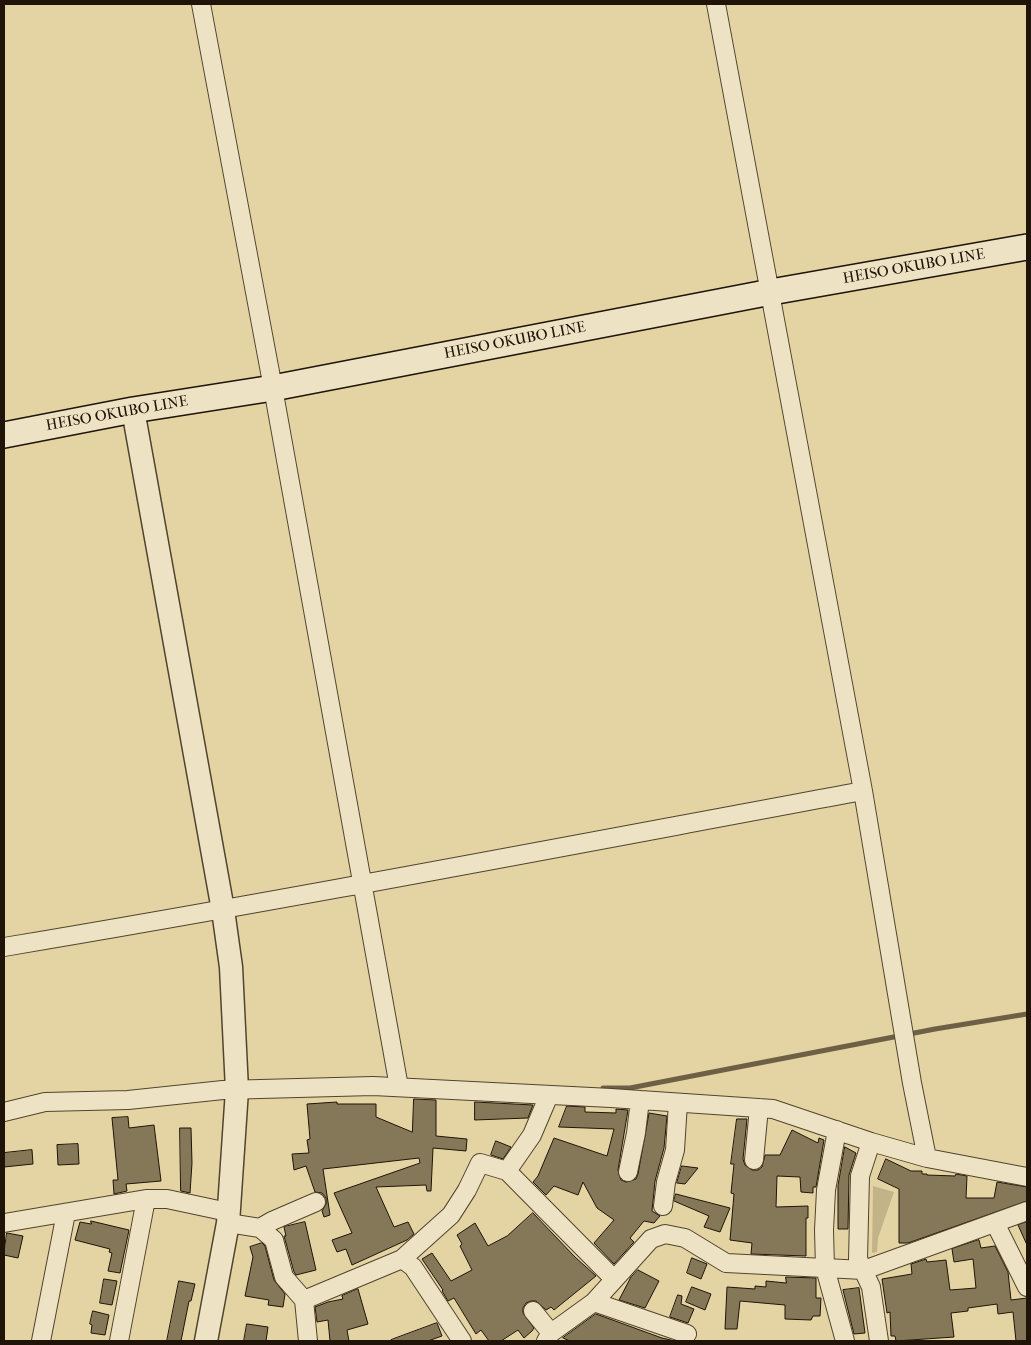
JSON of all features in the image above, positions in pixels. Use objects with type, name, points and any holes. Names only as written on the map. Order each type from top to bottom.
[{"type":"main road","name":"HEISO OKUBO LINE","points":[[4,435],[134,410],[273,388],[771,292],[1027,247]]},
{"type":"street","points":[[201,4],[273,388],[399,1088]]},
{"type":"street","points":[[716,4],[863,791],[912,1083],[927,1158]]},
{"type":"street","points":[[134,410],[223,910],[231,967],[237,1090],[228,1217],[206,1341]]},
{"type":"street","points":[[4,947],[223,910],[863,791]]},
{"type":"street","points":[[4,1112],[45,1102],[128,1100],[223,1090],[373,1086],[640,1100],[773,1109],[871,1142],[927,1158],[1027,1177]]},
{"type":"street","points":[[507,1171],[532,1135],[550,1095]]},
{"type":"street","points":[[628,1172],[640,1100]]},
{"type":"street","points":[[663,1206],[666,1182],[675,1150],[678,1103]]},
{"type":"street","points":[[754,1160],[759,1108]]},
{"type":"street","points":[[837,1130],[826,1190],[825,1268],[845,1341]]},
{"type":"street","points":[[871,1142],[860,1176],[858,1259],[871,1287],[880,1341]]},
{"type":"street","points":[[304,1300],[402,1259],[451,1215],[467,1190],[480,1163],[507,1171],[614,1279]]},
{"type":"street","points":[[119,1341],[146,1199]]},
{"type":"street","points":[[4,1223],[146,1199],[167,1199],[260,1228],[274,1240],[284,1277],[304,1300],[308,1341]]},
{"type":"street","points":[[260,1228],[316,1202]]},
{"type":"street","points":[[533,1311],[549,1337],[594,1302],[651,1239],[665,1234],[685,1238],[726,1263],[864,1270],[1027,1211]]},
{"type":"street","points":[[41,1341],[66,1212]]},
{"type":"street","points":[[995,1223],[1027,1287]]},
{"type":"street","points":[[402,1259],[413,1267],[456,1340]]},
{"type":"street","points":[[594,1302],[687,1334]]},
{"type":"shaded area","points":[[873,1186],[894,1192],[878,1238],[877,1252],[872,1253]]},
{"type":"building","points":[[414,1099],[436,1100],[436,1136],[467,1139],[466,1151],[433,1148],[431,1191],[427,1191],[426,1185],[376,1187],[394,1227],[408,1222],[414,1234],[407,1240],[352,1265],[346,1249],[337,1252],[332,1240],[352,1233],[334,1193],[420,1163],[419,1158],[323,1169],[330,1215],[324,1217],[322,1211],[326,1204],[326,1198],[322,1193],[315,1192],[306,1166],[294,1170],[292,1154],[309,1153],[307,1140],[310,1139],[307,1104],[337,1102],[337,1104],[376,1104],[376,1117],[412,1132]]},
{"type":"building","points":[[475,1102],[533,1105],[528,1118],[475,1120]]},
{"type":"building","points":[[567,1106],[585,1107],[585,1112],[616,1113],[616,1109],[628,1110],[618,1170],[621,1180],[626,1182],[636,1179],[638,1174],[649,1113],[667,1116],[664,1148],[655,1181],[652,1211],[660,1216],[654,1223],[644,1221],[630,1238],[634,1242],[614,1264],[594,1243],[614,1220],[597,1208],[583,1182],[578,1195],[554,1186],[546,1195],[533,1182],[538,1176],[554,1138],[607,1156],[614,1129],[559,1127]]},
{"type":"building","points":[[128,1117],[129,1128],[154,1125],[161,1181],[126,1184],[127,1191],[114,1194],[113,1180],[118,1180],[112,1118]]},
{"type":"building","points":[[737,1119],[747,1119],[743,1159],[745,1165],[752,1170],[758,1170],[762,1167],[765,1155],[780,1155],[792,1130],[818,1143],[819,1138],[824,1140],[816,1187],[813,1187],[813,1193],[801,1192],[800,1177],[777,1176],[776,1207],[808,1206],[808,1218],[806,1218],[806,1256],[751,1254],[752,1243],[730,1240],[734,1194],[731,1193],[734,1164],[731,1164]]},
{"type":"building","points":[[180,1128],[191,1128],[192,1163],[190,1193],[181,1191]]},
{"type":"building","points":[[496,1141],[511,1147],[503,1159],[491,1155]]},
{"type":"building","points":[[78,1144],[79,1164],[58,1165],[57,1145]]},
{"type":"building","points":[[845,1147],[856,1153],[849,1175],[848,1229],[838,1229],[838,1186]]},
{"type":"building","points":[[32,1150],[33,1164],[4,1167],[4,1153]]},
{"type":"building","points":[[886,1159],[911,1171],[922,1171],[922,1174],[955,1176],[956,1174],[967,1176],[966,1198],[994,1198],[997,1182],[1027,1187],[1027,1201],[908,1243],[899,1243],[899,1189],[878,1179]]},
{"type":"building","points":[[682,1166],[698,1168],[685,1184],[677,1183]]},
{"type":"building","points":[[676,1194],[730,1208],[720,1232],[704,1227],[709,1216],[674,1201]]},
{"type":"building","points":[[533,1213],[596,1276],[554,1310],[551,1307],[546,1310],[536,1301],[526,1303],[523,1313],[534,1328],[524,1338],[518,1330],[501,1341],[489,1341],[481,1330],[476,1334],[454,1298],[448,1301],[443,1290],[422,1259],[432,1253],[451,1281],[472,1270],[460,1246],[462,1244],[457,1235],[475,1223],[488,1246],[507,1236]]},
{"type":"building","points":[[91,1221],[129,1230],[120,1273],[108,1271],[112,1253],[109,1252],[110,1249],[75,1240],[80,1222],[91,1224]]},
{"type":"building","points":[[305,1222],[316,1270],[296,1275],[284,1236],[286,1236],[284,1227]]},
{"type":"building","points":[[1027,1222],[1027,1245],[1018,1225]]},
{"type":"building","points":[[7,1233],[23,1236],[18,1258],[4,1255]]},
{"type":"building","points":[[979,1240],[981,1248],[995,1246],[1008,1272],[1011,1300],[1027,1298],[1027,1341],[1016,1341],[1013,1312],[998,1314],[997,1304],[968,1308],[968,1311],[951,1313],[954,1337],[896,1341],[895,1336],[891,1336],[890,1312],[887,1313],[882,1279],[912,1274],[911,1264],[926,1259],[927,1262],[946,1260],[950,1290],[976,1288],[973,1259],[954,1262],[952,1249]]},
{"type":"building","points":[[262,1243],[265,1246],[274,1280],[285,1294],[283,1307],[268,1305],[269,1300],[245,1296],[253,1257],[250,1247]]},
{"type":"building","points":[[692,1258],[707,1264],[701,1279],[687,1273]]},
{"type":"building","points":[[638,1270],[659,1281],[645,1308],[619,1300],[631,1277]]},
{"type":"building","points":[[786,1277],[816,1278],[816,1298],[821,1298],[820,1316],[813,1316],[811,1320],[785,1319],[785,1305],[740,1301],[737,1329],[725,1329],[727,1287],[755,1289],[755,1286],[766,1287],[766,1281],[786,1283]]},
{"type":"building","points":[[104,1279],[117,1281],[112,1305],[100,1303]]},
{"type":"building","points":[[179,1281],[195,1284],[191,1301],[189,1301],[181,1341],[167,1341]]},
{"type":"building","points":[[692,1287],[711,1294],[705,1310],[686,1302]]},
{"type":"building","points":[[859,1288],[865,1333],[854,1334],[843,1290]]},
{"type":"building","points":[[358,1289],[368,1324],[347,1330],[349,1341],[330,1341],[328,1320],[317,1322],[315,1307],[343,1299],[342,1296]]},
{"type":"building","points":[[678,1295],[682,1296],[681,1304],[694,1309],[688,1323],[670,1317]]},
{"type":"building","points":[[93,1311],[109,1315],[105,1335],[91,1333],[92,1325],[90,1324]]},
{"type":"building","points":[[596,1314],[675,1341],[570,1341],[563,1338]]},
{"type":"building","points":[[437,1323],[442,1336],[428,1341],[391,1341],[391,1340]]},
{"type":"building","points":[[247,1324],[268,1327],[266,1341],[244,1341]]},
{"type":"waterway","points":[[603,1088],[630,1088],[935,1029],[1027,1014]]}]
